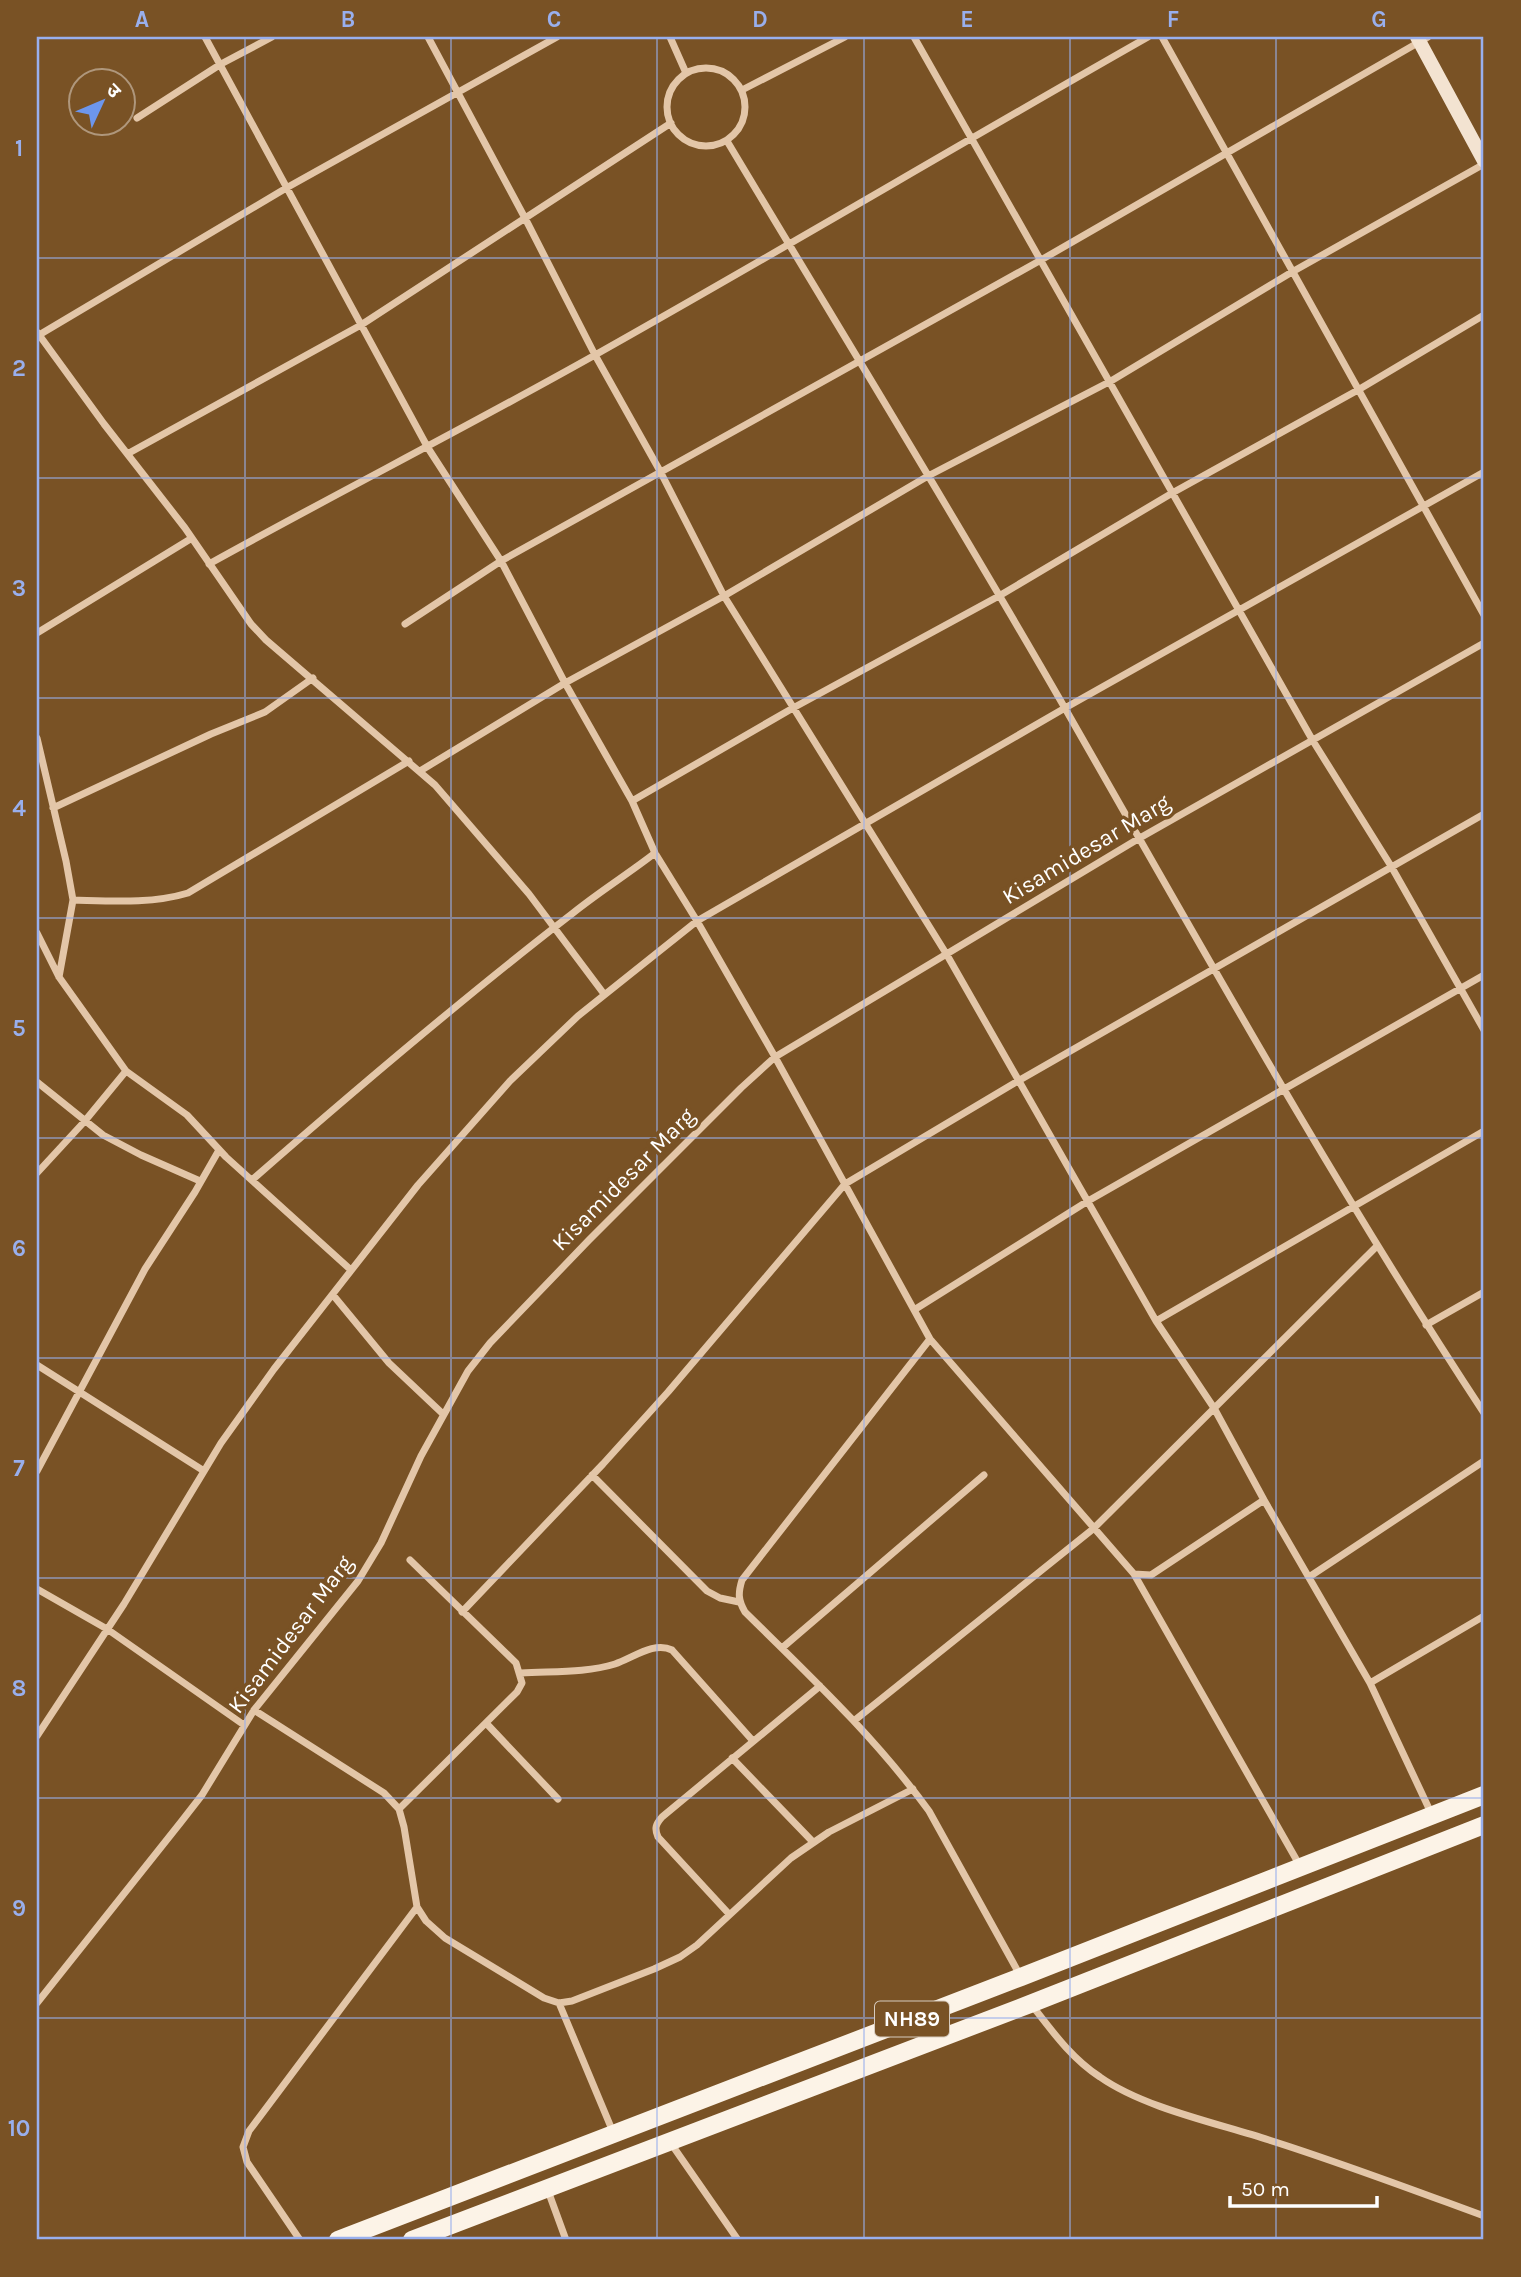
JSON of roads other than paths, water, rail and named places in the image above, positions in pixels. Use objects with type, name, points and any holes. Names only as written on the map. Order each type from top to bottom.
[{"type":"main road","name":"NH89","points":[[338,2240],[1021,1977],[1484,1794]]},
{"type":"main road","name":"NH89","points":[[412,2240],[1030,2004],[1484,1825]]},
{"type":"street","points":[[205,37],[428,448],[501,561],[565,683],[632,801],[655,853],[775,1057],[930,1339],[1134,1574],[1301,1867]]},
{"type":"street","points":[[137,118],[221,64],[272,37]]},
{"type":"street","points":[[428,37],[724,596],[947,955],[1156,1321],[1214,1408],[1370,1683],[1432,1815]]},
{"type":"street","points":[[557,37],[288,187],[38,334],[192,538],[251,624],[409,761],[456,808],[556,926],[604,994]]},
{"type":"street","points":[[670,37],[687,73]]},
{"type":"street","points":[[742,90],[845,37]]},
{"type":"street","points":[[914,37],[1313,740],[1391,866],[1484,1030]]},
{"type":"street","points":[[209,564],[317,504],[428,448],[595,355],[1148,37]]},
{"type":"street","points":[[1162,37],[1484,615]]},
{"type":"street","points":[[405,624],[501,561],[1041,260],[1422,38],[1484,162],[1111,381],[928,476],[724,596],[565,683],[420,771]]},
{"type":"street","points":[[711,68],[724,72],[742,90],[744,118],[727,141],[711,146],[695,144],[681,136],[671,123],[667,109],[669,95],[676,83],[687,73],[711,68]]},
{"type":"street","points":[[129,453],[361,326],[671,123]]},
{"type":"street","points":[[727,141],[1065,708],[1214,971],[1353,1206],[1484,1413]]},
{"type":"street","points":[[632,801],[793,708],[999,596],[1174,492],[1358,390],[1484,315]]},
{"type":"street","points":[[37,1736],[107,1629],[204,1471],[275,1369],[418,1185],[510,1081],[604,994],[697,921],[1065,708],[1484,472]]},
{"type":"street","points":[[37,633],[192,538]]},
{"type":"street","name":"Kisamidesar Marg","points":[[37,2003],[202,1795],[254,1710],[358,1581],[381,1543],[403,1493],[468,1371],[490,1343],[589,1240],[741,1088],[775,1057],[1138,839],[1484,643]]},
{"type":"street","points":[[53,807],[265,712],[313,678]]},
{"type":"street","points":[[37,738],[39,762],[53,807],[73,900],[59,977]]},
{"type":"street","points":[[73,900],[150,900],[188,893],[409,761]]},
{"type":"street","points":[[462,1612],[668,1392],[845,1184],[1018,1081],[1484,814]]},
{"type":"street","points":[[252,1180],[370,1077],[556,926],[655,853]]},
{"type":"street","points":[[37,933],[59,977],[126,1071],[174,1104],[219,1150],[351,1270]]},
{"type":"street","points":[[914,1310],[1088,1201],[1484,975]]},
{"type":"street","points":[[37,1174],[126,1071]]},
{"type":"street","points":[[37,1082],[84,1122],[125,1147],[200,1181]]},
{"type":"street","points":[[1156,1321],[1484,1131]]},
{"type":"street","points":[[37,1471],[145,1269],[219,1150]]},
{"type":"street","points":[[855,1720],[1093,1528],[1377,1246]]},
{"type":"street","points":[[1426,1325],[1484,1292]]},
{"type":"street","points":[[333,1295],[389,1363],[443,1414]]},
{"type":"street","points":[[930,1339],[742,1580],[739,1602],[745,1612],[855,1720],[913,1789],[929,1811],[1021,1977]]},
{"type":"street","points":[[37,1365],[204,1471]]},
{"type":"street","points":[[1309,1577],[1484,1461]]},
{"type":"street","points":[[592,1475],[708,1591],[720,1598],[739,1602]]},
{"type":"street","points":[[782,1648],[984,1475]]},
{"type":"street","points":[[1134,1574],[1151,1576],[1264,1500]]},
{"type":"street","points":[[398,1809],[517,1692],[522,1683],[516,1664],[410,1560]]},
{"type":"street","points":[[37,1589],[107,1629],[244,1725]]},
{"type":"street","points":[[1370,1683],[1484,1616]]},
{"type":"street","points":[[521,1673],[582,1670],[614,1664],[657,1646],[665,1646],[672,1650],[753,1741]]},
{"type":"street","points":[[729,1914],[657,1837],[655,1831],[662,1816],[820,1686]]},
{"type":"street","points":[[254,1710],[384,1793],[398,1809],[404,1827],[417,1906],[426,1921],[445,1938],[544,1998],[559,2003],[572,2001],[680,1957],[697,1945],[791,1857],[813,1842],[913,1789]]},
{"type":"street","points":[[486,1723],[558,1799]]},
{"type":"street","points":[[732,1758],[813,1842]]},
{"type":"street","points":[[300,2240],[247,2162],[243,2147],[249,2131],[417,1906]]},
{"type":"street","points":[[559,2003],[614,2134]]},
{"type":"street","points":[[1030,2004],[1081,2063],[1121,2089],[1151,2102],[1337,2162],[1484,2216]]},
{"type":"street","points":[[669,2142],[738,2240]]},
{"type":"street","points":[[547,2188],[566,2240]]}]
